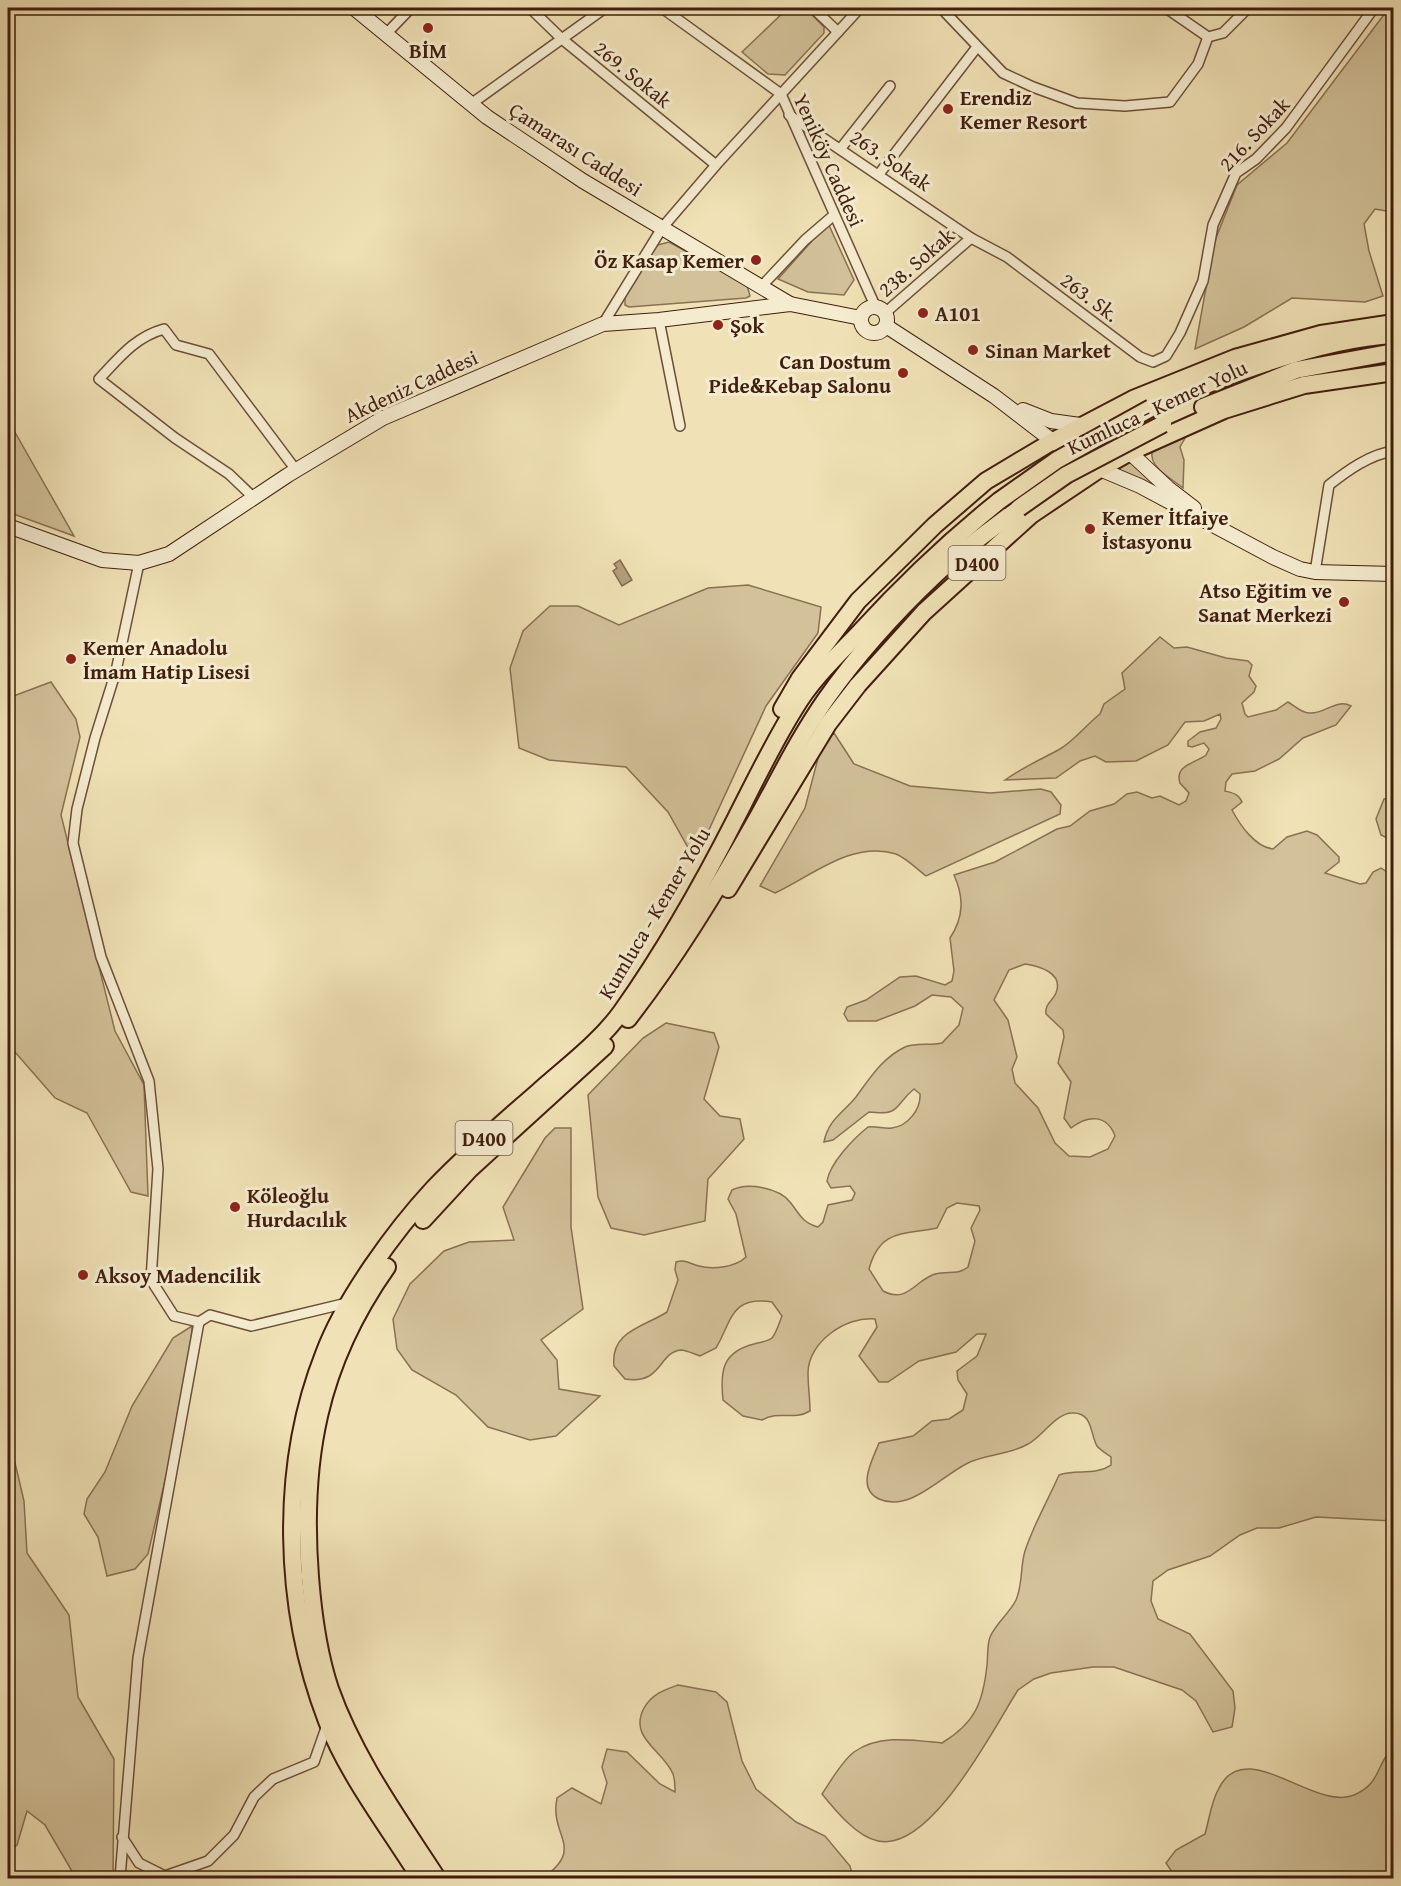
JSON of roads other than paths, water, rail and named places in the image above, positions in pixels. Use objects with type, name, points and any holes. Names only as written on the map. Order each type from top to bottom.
[{"type":"highway","points":[[705,875],[721,834],[775,721],[800,678],[858,601],[935,525],[986,481],[1080,425],[1133,399],[1235,358],[1321,334],[1394,323]]},
{"type":"highway","name":"Kumluca - Kemer Yolu","points":[[420,1878],[349,1764],[328,1723],[307,1655],[300,1620],[292,1549],[294,1494],[304,1423],[323,1355],[347,1303],[437,1185],[466,1155],[567,1067],[618,1016],[666,945],[775,743],[807,690],[936,554],[999,501],[1057,460],[1151,408],[1208,383],[1313,351],[1353,341],[1394,335]]},
{"type":"highway","name":"Kumluca - Kemer Yolu","points":[[437,1878],[370,1773],[347,1730],[330,1688],[318,1644],[306,1517],[314,1434],[326,1384],[359,1311],[420,1223],[470,1169],[601,1050],[644,999],[691,930],[758,817],[802,734],[850,667],[935,575],[1019,508],[1066,475],[1163,424],[1252,385],[1296,370],[1394,352]]},
{"type":"highway","name":"Kumluca - Kemer Yolu","points":[[691,930],[726,892],[828,723],[858,685],[924,612],[1030,515],[1098,470],[1130,452],[1224,410],[1292,389],[1394,372]]},
{"type":"street","name":"Çamarası Caddesi","points":[[354,8],[471,104],[582,181],[790,304]]},
{"type":"street","points":[[386,34],[411,8]]},
{"type":"street","name":"269. Sokak","points":[[530,8],[562,39],[716,165]]},
{"type":"street","points":[[471,104],[605,8]]},
{"type":"street","name":"Yeniköy Caddesi","points":[[662,8],[781,94],[834,215],[882,316]]},
{"type":"street","points":[[813,8],[838,32]]},
{"type":"street","points":[[603,324],[662,228],[716,165],[860,8]]},
{"type":"street","points":[[940,8],[1003,73],[1077,103],[1125,105],[1170,102],[1198,64],[1208,38]]},
{"type":"street","points":[[1166,8],[1208,38]]},
{"type":"street","name":"216. Sokak","points":[[1180,333],[1203,281],[1213,225],[1236,173],[1273,143],[1298,114],[1351,36],[1374,8]]},
{"type":"street","points":[[1208,38],[1223,33],[1245,11]]},
{"type":"street","points":[[879,174],[977,47]]},
{"type":"street","points":[[841,148],[890,86]]},
{"type":"street","name":"263. Sokak","points":[[789,115],[971,238]]},
{"type":"street","points":[[761,287],[805,240],[834,215]]},
{"type":"street","name":"263. Sk.","points":[[971,238],[1007,256],[1147,361],[1159,360],[1166,356],[1180,333]]},
{"type":"street","name":"238. Sokak","points":[[882,316],[971,238]]},
{"type":"street","name":"Akdeniz Caddesi","points":[[8,526],[102,560],[139,563],[169,554],[296,470],[383,418],[603,324],[659,320],[790,304],[861,318],[862,324],[870,333],[876,333],[882,316]]},
{"type":"street","points":[[861,318],[870,308],[1053,441],[1098,470],[1140,486],[1300,569],[1315,572],[1394,574]]},
{"type":"street","points":[[659,320],[680,426]]},
{"type":"street","points":[[254,498],[229,474],[175,438],[99,379],[132,345],[147,334],[164,329],[176,345],[209,354],[296,470]]},
{"type":"street","points":[[994,396],[1051,422],[1080,425],[1111,435],[1168,488],[1231,535]]},
{"type":"street","points":[[1315,572],[1329,485],[1350,469],[1384,452],[1394,451]]},
{"type":"street","points":[[139,563],[116,671],[76,809],[73,843],[101,957],[148,1081],[158,1169],[151,1280],[174,1316],[199,1322],[210,1315],[251,1326],[347,1303]]},
{"type":"street","points":[[120,1878],[138,1658],[199,1322]]},
{"type":"street","points":[[122,1837],[139,1863],[165,1876],[208,1861],[234,1835],[254,1797],[273,1779],[314,1762],[328,1723]]},
{"type":"place","name":"BİM","points":[[428,28]]},
{"type":"place","name":"Erendiz Kemer Resort","points":[[948,109]]},
{"type":"place","name":"Öz Kasap Kemer","points":[[756,260]]},
{"type":"place","name":"A101","points":[[923,313]]},
{"type":"place","name":"Şok","points":[[718,325]]},
{"type":"place","name":"Sinan Market","points":[[973,350]]},
{"type":"place","name":"Can Dostum Pide&Kebap Salonu","points":[[903,373]]},
{"type":"place","name":"Kemer İtfaiye İstasyonu","points":[[1090,529]]},
{"type":"place","name":"Atso Eğitim ve Sanat Merkezi","points":[[1344,602]]},
{"type":"place","name":"Kemer Anadolu İmam Hatip Lisesi","points":[[71,659]]},
{"type":"place","name":"Köleoğlu Hurdacılık","points":[[235,1207]]},
{"type":"place","name":"Aksoy Madencilik","points":[[83,1275]]}]
